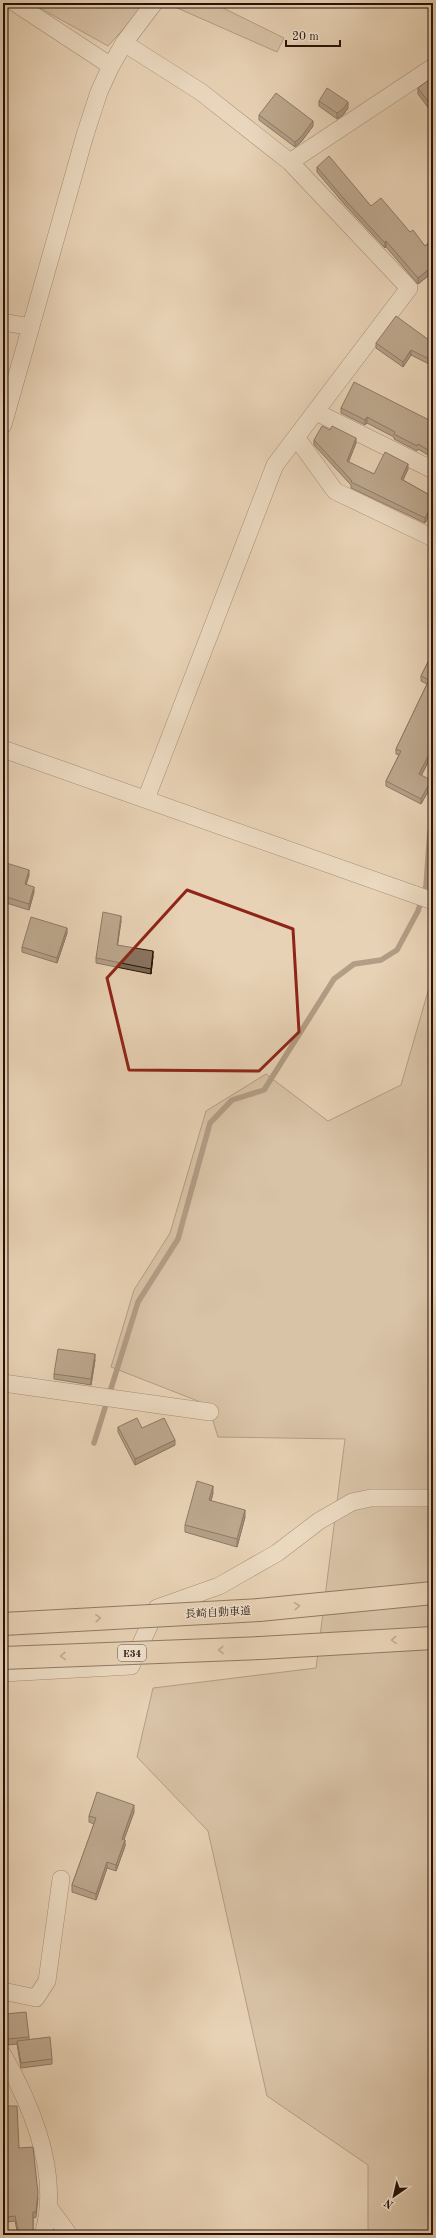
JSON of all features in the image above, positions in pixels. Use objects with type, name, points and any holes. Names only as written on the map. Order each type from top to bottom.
[{"type":"highway","name":"長崎自動車道","points":[[3,1624],[259,1610],[433,1593]]},
{"type":"highway","name":"E34","points":[[3,1658],[260,1648],[433,1638]]},
{"type":"street","points":[[15,3],[110,66]]},
{"type":"street","points":[[3,425],[85,135],[99,92],[110,66],[124,43],[154,3]]},
{"type":"street","points":[[124,43],[202,92],[290,162],[409,288],[275,465],[146,799]]},
{"type":"street","points":[[290,162],[433,67]]},
{"type":"street","points":[[3,322],[31,327]]},
{"type":"street","points":[[316,412],[433,470]]},
{"type":"street","points":[[296,438],[335,491],[433,538]]},
{"type":"street","points":[[3,749],[425,898]]},
{"type":"street","points":[[3,1383],[210,1412]]},
{"type":"street","points":[[3,1673],[131,1666],[157,1608],[219,1586],[277,1553],[319,1522],[352,1502],[371,1498],[433,1498]]},
{"type":"street","points":[[3,1991],[36,1998],[47,1981],[61,1879]]},
{"type":"street","points":[[3,2056],[21,2086],[45,2152],[48,2206],[43,2235]]},
{"type":"street","points":[[48,2206],[69,2235]]},
{"type":"highlighted area","points":[[187,890],[293,929],[299,1032],[259,1071],[129,1070],[107,978]]},
{"type":"shaded area","points":[[31,3],[147,3],[108,46]]},
{"type":"shaded area","points":[[166,3],[213,3],[284,38],[277,52]]},
{"type":"shaded area","points":[[433,974],[433,2235],[368,2235],[368,2165],[267,2096],[208,1831],[137,1757],[153,1688],[316,1668],[345,1439],[218,1437],[208,1405],[111,1367],[134,1290],[170,1233],[206,1111],[266,1074],[328,1121],[401,1085]]},
{"type":"building","points":[[433,77],[433,108],[418,88]]},
{"type":"building","points":[[327,88],[348,102],[343,109],[337,113],[319,101]]},
{"type":"building","points":[[276,93],[313,121],[301,137],[295,142],[259,115]]},
{"type":"building","points":[[329,156],[371,206],[381,198],[410,232],[413,230],[425,246],[433,239],[433,266],[418,278],[386,241],[385,243],[345,200],[317,167]]},
{"type":"building","points":[[396,316],[433,343],[433,361],[411,350],[403,362],[376,343]]},
{"type":"building","points":[[354,382],[433,422],[433,453],[418,444],[417,446],[394,434],[395,432],[367,417],[365,420],[341,408]]},
{"type":"building","points":[[322,426],[330,430],[332,426],[356,438],[347,461],[374,474],[385,452],[408,464],[401,479],[433,497],[433,503],[425,518],[351,482],[352,481],[314,440]]},
{"type":"building","points":[[433,652],[433,747],[419,774],[431,780],[421,799],[386,781],[401,751],[396,749],[429,680],[421,676]]},
{"type":"building","points":[[3,862],[29,870],[25,884],[34,887],[29,904],[3,896]]},
{"type":"building","points":[[103,912],[121,916],[117,945],[153,951],[151,969],[96,958]]},
{"type":"building","points":[[31,917],[67,928],[57,958],[22,947]]},
{"type":"building","points":[[58,1349],[95,1354],[91,1379],[54,1374]]},
{"type":"building","points":[[137,1418],[142,1428],[164,1418],[175,1440],[135,1459],[118,1427]]},
{"type":"building","points":[[197,1481],[213,1486],[209,1500],[245,1510],[237,1539],[185,1525]]},
{"type":"building","points":[[97,1792],[134,1805],[122,1839],[125,1840],[116,1865],[107,1862],[96,1894],[72,1885],[96,1818],[89,1816]]},
{"type":"building","points":[[26,2012],[29,2037],[8,2039],[5,2014]]},
{"type":"building","points":[[50,2037],[52,2059],[21,2063],[17,2041]]},
{"type":"building","points":[[3,2106],[17,2106],[19,2148],[33,2147],[38,2193],[36,2212],[33,2212],[33,2232],[19,2235],[15,2216],[7,2217],[3,2195]]},
{"type":"waterway","points":[[94,1443],[138,1302],[178,1239],[210,1123],[232,1100],[264,1090],[334,979],[354,964],[381,960],[397,950],[418,911],[426,886],[430,832],[433,824]]}]
